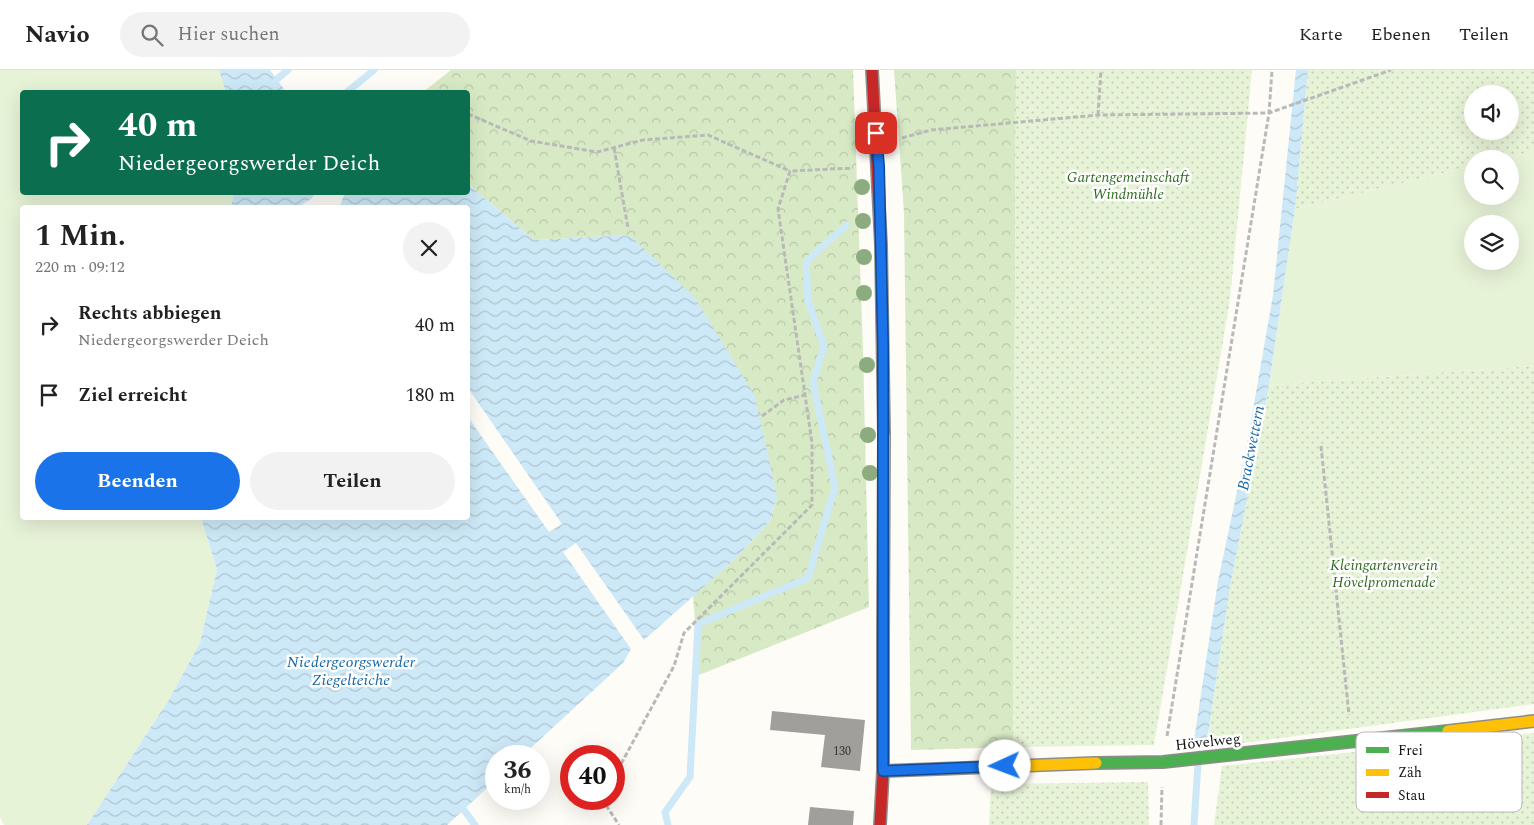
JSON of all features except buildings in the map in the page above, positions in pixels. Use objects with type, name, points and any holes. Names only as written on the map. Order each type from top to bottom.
[{"type":"street","points":[[872,70],[879,166],[883,345],[883,771],[880,825]]},
{"type":"street","name":"Hövelweg","points":[[1430,732],[1534,720]]},
{"type":"street","name":"Hövelweg","points":[[883,771],[1041,764],[1163,762],[1356,741]]},
{"type":"path","points":[[1098,115],[1101,70]]},
{"type":"path","points":[[1161,825],[1163,762],[1269,113],[1272,70]]},
{"type":"path","points":[[877,145],[931,130],[1098,115],[1269,113],[1391,70]]},
{"type":"path","points":[[470,115],[531,141],[597,152],[643,140],[708,135],[790,171],[879,166]]},
{"type":"path","points":[[614,148],[628,228]]},
{"type":"path","points":[[625,757],[674,666],[684,633],[812,505],[812,443],[778,209],[790,171]]},
{"type":"path","points":[[762,416],[784,400],[805,395]]},
{"type":"path","points":[[1321,446],[1352,741]]},
{"type":"path","points":[[609,810],[619,825]]},
{"type":"green space","points":[[0,70],[219,70],[225,90],[20,90],[20,195],[234,195],[231,205],[20,205],[20,520],[202,520],[217,569],[200,643],[168,701],[87,825],[4,825],[0,817]]},
{"type":"green space","points":[[451,70],[853,70],[863,351],[869,607],[699,675],[693,595],[734,560],[770,521],[777,496],[630,235],[534,240],[470,186],[470,90],[426,90]]},
{"type":"green space","points":[[894,70],[1016,70],[1013,747],[911,750],[904,213]]},
{"type":"green space","name":"Gartengemeinschaft Windmühle","points":[[1016,70],[1252,70],[1230,300],[1154,745],[1013,747]]},
{"type":"green space","points":[[1308,70],[1534,70],[1534,151],[1519,155],[1519,150],[1464,150],[1464,168],[1295,209]]},
{"type":"green space","points":[[1534,151],[1534,366],[1269,385],[1295,209],[1464,168],[1464,205],[1519,205],[1519,155]]},
{"type":"green space","name":"Kleingartenverein Hövelpromenade","points":[[1534,366],[1534,704],[1206,748],[1230,587],[1269,385]]},
{"type":"green space","points":[[1534,733],[1534,825],[1214,825],[1222,766],[1356,752],[1356,812],[1522,812],[1522,734]]},
{"type":"green space","points":[[1148,782],[1149,825],[989,825],[991,784]]},
{"type":"water","points":[[219,70],[270,70],[285,90],[225,90]]},
{"type":"water","points":[[1296,70],[1308,70],[1295,209],[1269,385],[1230,587],[1206,748],[1193,747],[1218,581],[1247,444],[1273,295]]},
{"type":"water","name":"Niedergeorgswerder Ziegelteiche","points":[[470,186],[534,240],[630,235],[695,298],[755,396],[777,496],[770,521],[734,560],[644,640],[576,543],[563,552],[631,649],[623,663],[534,745],[485,745],[485,790],[447,825],[87,825],[168,701],[200,643],[217,569],[202,520],[470,520],[470,420],[549,532],[562,524],[470,391],[470,205],[340,205],[344,195],[470,195]]},
{"type":"water","points":[[233,195],[314,195],[301,205],[231,205]]},
{"type":"waterway","points":[[277,79],[288,70]]},
{"type":"waterway","points":[[349,90],[374,70]]},
{"type":"waterway","points":[[668,825],[665,812],[690,777],[698,624],[808,578],[835,487],[813,382],[824,346],[808,301],[806,262],[846,225]]},
{"type":"waterway","name":"Brackwettern","points":[[1194,825],[1198,763]]},
{"type":"waterway","points":[[464,810],[475,825]]},
{"type":"traffic: fast","points":[[1439,732],[1448,731]]},
{"type":"traffic: fast","points":[[1096,763],[1163,762],[1356,741]]},
{"type":"traffic: slow","points":[[883,640],[884,434]]},
{"type":"traffic: slow","points":[[1448,731],[1534,721]]},
{"type":"traffic: slow","points":[[883,771],[1096,763]]},
{"type":"traffic: jam","points":[[872,70],[881,245],[884,434]]},
{"type":"traffic: jam","points":[[880,825],[883,771],[883,640]]},
{"type":"route","points":[[876,133],[879,166],[883,345],[883,771],[1005,766]]}]
